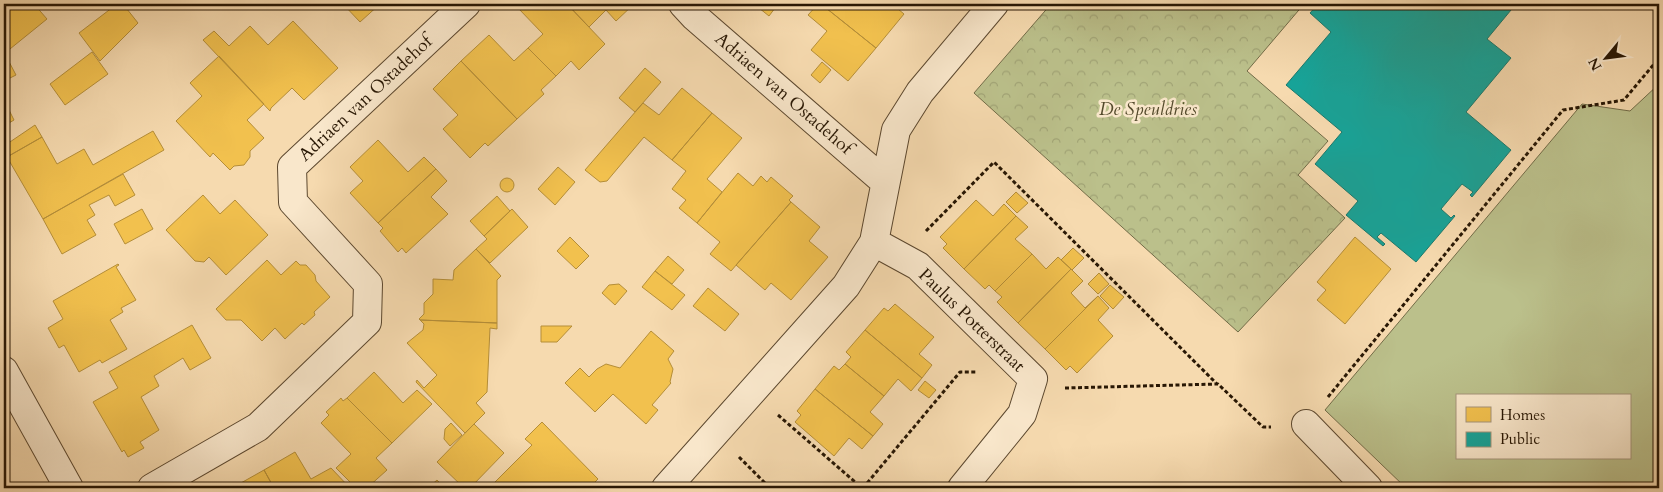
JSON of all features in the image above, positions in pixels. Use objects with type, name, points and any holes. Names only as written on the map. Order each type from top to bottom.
[{"type":"street","name":"Adriaen van Ostadehof","points":[[152,488],[258,427],[367,322],[368,284],[293,202],[292,167],[466,4]]},
{"type":"street","name":"Adriaen van Ostadehof","points":[[683,4],[885,182]]},
{"type":"street","points":[[666,488],[846,286],[874,242],[896,130],[920,92],[994,4]]},
{"type":"street","name":"Paulus Potterstraat","points":[[874,242],[918,266],[1027,379],[1022,414],[962,488]]},
{"type":"street","points":[[4,371],[69,488]]},
{"type":"street","points":[[1306,424],[1368,488]]},
{"type":"path","points":[[900,256],[994,162],[1263,427],[1306,424],[1563,110],[1624,100],[1659,58]]},
{"type":"path","points":[[751,392],[863,488],[960,372],[1027,379],[1218,384]]},
{"type":"path","points":[[714,434],[770,488]]},
{"type":"green space","name":"De Speuldries","points":[[1051,4],[1304,4],[1247,71],[1328,141],[1298,175],[1345,218],[1238,332],[974,93]]},
{"type":"green space","points":[[1659,84],[1659,488],[1406,488],[1325,410],[1582,104],[1630,111]]},
{"type":"building: Homes","points":[[4,4],[34,4],[47,19],[5,53]]},
{"type":"building: Homes","points":[[117,4],[123,4],[138,23],[100,61],[79,33]]},
{"type":"building: Homes","points":[[343,4],[380,4],[360,22]]},
{"type":"building: Homes","points":[[522,4],[567,4],[605,44],[579,70],[571,61],[556,76],[528,48],[543,34],[518,8]]},
{"type":"building: Homes","points":[[567,4],[634,4],[616,21],[606,10],[589,27]]},
{"type":"building: Homes","points":[[754,4],[778,4],[769,16]]},
{"type":"building: Homes","points":[[818,4],[821,4],[876,48],[848,81],[811,50],[827,31],[808,15]]},
{"type":"building: Homes","points":[[821,4],[892,4],[904,14],[876,48]]},
{"type":"building: Homes","points":[[293,21],[338,68],[304,100],[292,88],[270,111],[203,40],[214,31],[229,46],[250,26],[268,45]]},
{"type":"building: Homes","points":[[489,35],[514,61],[528,48],[556,76],[541,90],[544,94],[517,119],[461,61]]},
{"type":"building: Homes","points":[[92,52],[108,74],[65,105],[50,84]]},
{"type":"building: Homes","points":[[6,56],[16,75],[4,81],[4,57]]},
{"type":"building: Homes","points":[[219,56],[264,104],[247,120],[264,138],[250,151],[250,157],[244,165],[234,166],[230,170],[213,153],[210,157],[176,121],[202,96],[190,83]]},
{"type":"building: Homes","points":[[461,61],[517,119],[488,146],[485,143],[470,158],[443,129],[458,115],[433,89]]},
{"type":"building: Homes","points":[[822,62],[831,70],[820,83],[811,75]]},
{"type":"building: Homes","points":[[645,68],[661,82],[635,112],[619,98]]},
{"type":"building: Homes","points":[[682,88],[712,113],[672,160],[644,137],[607,181],[600,182],[585,170],[643,103],[659,115]]},
{"type":"building: Homes","points":[[4,100],[14,120],[4,126]]},
{"type":"building: Homes","points":[[712,113],[742,138],[707,179],[722,192],[697,223],[679,208],[686,200],[672,189],[686,171],[672,160]]},
{"type":"building: Homes","points":[[35,125],[42,137],[7,157],[4,152],[4,146]]},
{"type":"building: Homes","points":[[153,131],[164,150],[43,219],[7,157],[42,137],[57,164],[84,149],[93,165]]},
{"type":"building: Homes","points":[[378,140],[408,172],[424,157],[436,169],[378,223],[350,193],[363,181],[350,167]]},
{"type":"building: Homes","points":[[558,167],[575,182],[555,205],[538,189]]},
{"type":"building: Homes","points":[[436,169],[447,181],[431,197],[448,214],[406,253],[402,248],[398,252],[380,231],[383,228],[378,223]]},
{"type":"building: Homes","points":[[738,173],[753,186],[761,176],[767,182],[771,177],[793,196],[789,200],[791,202],[731,271],[710,254],[720,242],[697,223]]},
{"type":"building: Homes","points":[[123,174],[135,195],[115,206],[109,195],[89,205],[95,215],[87,220],[96,235],[62,254],[43,219]]},
{"type":"building: Homes","points":[[504,178],[510,178],[514,185],[510,192],[504,192],[500,188],[500,182]]},
{"type":"building: Homes","points":[[1016,192],[1028,203],[1017,213],[1006,202]]},
{"type":"building: Homes","points":[[203,195],[220,214],[235,200],[268,235],[226,275],[209,257],[204,262],[195,261],[166,230]]},
{"type":"building: Homes","points":[[497,196],[510,211],[484,236],[470,221]]},
{"type":"building: Homes","points":[[976,200],[993,216],[1004,204],[1016,216],[964,269],[943,248],[947,244],[940,237]]},
{"type":"building: Homes","points":[[791,202],[820,227],[809,241],[828,257],[791,300],[771,283],[765,290],[736,265]]},
{"type":"building: Homes","points":[[142,209],[153,229],[125,244],[114,224]]},
{"type":"building: Homes","points":[[512,209],[528,227],[490,263],[476,249],[487,239],[484,236]]},
{"type":"building: Homes","points":[[1016,216],[1028,227],[1015,239],[1032,254],[995,291],[989,285],[985,289],[964,269]]},
{"type":"building: Homes","points":[[570,237],[589,256],[576,269],[557,251]]},
{"type":"building: Homes","points":[[1355,237],[1391,269],[1345,324],[1317,300],[1326,290],[1317,282]]},
{"type":"building: Homes","points":[[1073,248],[1084,258],[1072,270],[1061,260]]},
{"type":"building: Homes","points":[[476,249],[501,276],[497,280],[497,323],[420,320],[424,314],[424,303],[433,294],[433,279],[453,280],[454,270]]},
{"type":"building: Homes","points":[[1032,254],[1046,269],[1058,257],[1071,269],[1018,323],[997,302],[1002,297],[995,291]]},
{"type":"building: Homes","points":[[668,256],[684,270],[672,284],[655,271]]},
{"type":"building: Homes","points":[[267,260],[281,275],[296,261],[300,265],[306,265],[315,275],[316,281],[330,297],[314,312],[315,315],[304,325],[302,323],[285,339],[275,328],[262,341],[241,320],[226,320],[216,309]]},
{"type":"building: Homes","points":[[118,264],[116,267],[136,300],[121,308],[123,312],[110,320],[127,349],[102,363],[100,360],[79,372],[64,345],[59,348],[48,328],[63,319],[53,301]]},
{"type":"building: Homes","points":[[1071,269],[1083,281],[1071,293],[1085,308],[1098,296],[1045,349],[1018,323]]},
{"type":"building: Homes","points":[[655,271],[685,295],[672,310],[642,287]]},
{"type":"building: Homes","points":[[1099,273],[1109,284],[1098,294],[1088,284]]},
{"type":"building: Homes","points":[[619,284],[627,291],[615,305],[602,293],[609,285]]},
{"type":"building: Homes","points":[[1110,285],[1124,297],[1113,309],[1100,296]]},
{"type":"building: Homes","points":[[708,288],[739,314],[725,331],[693,306]]},
{"type":"building: Homes","points":[[1098,296],[1109,308],[1098,320],[1113,336],[1077,373],[1070,366],[1066,370],[1045,349]]},
{"type":"building: Homes","points":[[895,304],[934,337],[919,354],[932,365],[922,378],[865,330],[884,308],[888,311]]},
{"type":"building: Homes","points":[[420,320],[497,323],[497,329],[490,328],[487,392],[476,403],[485,413],[465,433],[416,382],[417,380],[424,388],[437,375],[407,343],[423,330],[424,324]]},
{"type":"building: Homes","points":[[192,325],[211,358],[190,370],[183,358],[154,376],[159,386],[141,397],[159,430],[140,442],[144,448],[128,457],[124,450],[122,452],[93,402],[118,388],[109,372]]},
{"type":"building: Homes","points":[[541,326],[572,326],[557,342],[541,342]]},
{"type":"building: Homes","points":[[865,330],[922,378],[911,391],[898,379],[884,396],[845,364],[851,357],[846,352]]},
{"type":"building: Homes","points":[[651,331],[674,351],[668,359],[673,369],[671,383],[652,405],[658,410],[646,424],[613,394],[595,412],[565,383],[580,368],[589,377],[606,364],[620,368]]},
{"type":"building: Homes","points":[[845,364],[884,396],[870,412],[883,424],[873,436],[815,389],[834,366],[839,370]]},
{"type":"building: Homes","points":[[374,372],[403,403],[417,390],[432,404],[392,443],[347,398]]},
{"type":"building: Homes","points":[[925,381],[936,390],[929,398],[918,390]]},
{"type":"building: Homes","points":[[815,389],[873,436],[862,449],[849,438],[834,456],[795,422],[801,415],[797,411]]},
{"type":"building: Homes","points":[[341,398],[343,401],[347,398],[392,443],[376,458],[387,470],[367,488],[356,488],[336,468],[351,454],[321,423],[329,415],[326,412]]},
{"type":"building: Homes","points":[[542,422],[598,479],[589,488],[490,487],[532,445],[525,439]]},
{"type":"building: Homes","points":[[451,423],[462,435],[450,446],[444,439],[445,429]]},
{"type":"building: Homes","points":[[474,424],[504,453],[470,488],[464,488],[437,462]]},
{"type":"building: Homes","points":[[295,452],[311,479],[331,468],[350,488],[274,488],[264,470]]},
{"type":"building: Homes","points":[[264,470],[274,488],[232,488]]},
{"type":"building: Homes","points":[[437,480],[445,488],[428,488]]},
{"type":"building: Public","points":[[1318,4],[1516,4],[1487,39],[1511,58],[1466,112],[1511,150],[1472,197],[1470,195],[1473,192],[1462,184],[1441,209],[1451,218],[1455,216],[1416,262],[1381,233],[1377,237],[1385,244],[1383,246],[1346,215],[1358,201],[1315,164],[1342,132],[1286,85],[1331,32],[1310,13]]}]
